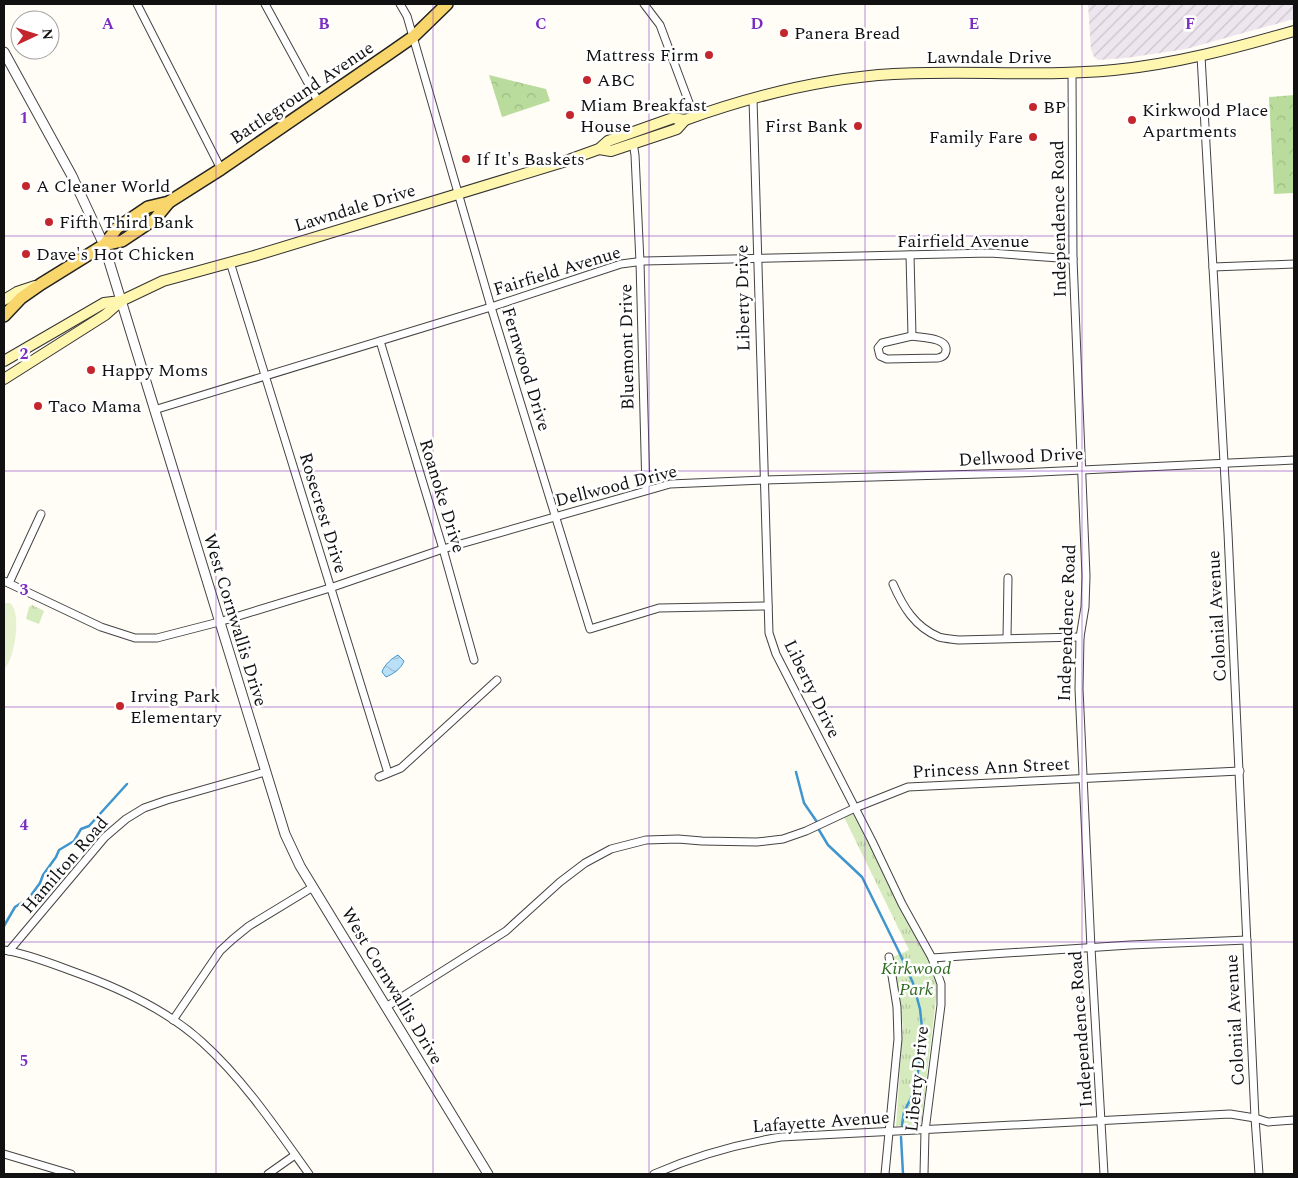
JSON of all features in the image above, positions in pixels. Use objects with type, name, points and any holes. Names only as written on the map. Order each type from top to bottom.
[{"type":"main road","name":"Battleground Avenue","points":[[4,316],[21,298],[104,245],[117,228],[148,208],[169,202],[221,169],[412,37],[447,4]]},
{"type":"main road","name":"Lawndale Drive","points":[[4,378],[105,315],[121,301],[163,281],[459,193],[599,149],[608,141],[673,118],[689,118],[753,99],[831,80],[892,74],[1072,73],[1161,64],[1202,56],[1294,31]]},
{"type":"main road","name":"Lawndale Drive","points":[[599,149],[612,151],[677,128],[689,118]]},
{"type":"main road","points":[[4,300],[17,292],[41,284]]},
{"type":"main road","name":"Lawndale Drive","points":[[4,361],[104,303],[121,301]]},
{"type":"street","points":[[138,4],[221,169]]},
{"type":"street","points":[[265,4],[318,103]]},
{"type":"street","name":"Fernwood Drive","points":[[400,4],[407,16],[491,307],[590,629],[659,608],[768,606]]},
{"type":"street","points":[[644,4],[660,25],[689,118]]},
{"type":"street","name":"West Cornwallis Drive","points":[[4,52],[72,176],[104,245],[284,834],[300,866],[488,1174]]},
{"type":"street","name":"Colonial Avenue","points":[[1202,56],[1240,770],[1255,1118],[1260,1174]]},
{"type":"street","name":"Independence Road","points":[[1072,73],[1073,259],[1086,576],[1085,607],[1080,637],[1078,689],[1090,948],[1104,1174]]},
{"type":"street","name":"Liberty Drive","points":[[753,99],[769,633],[776,654],[902,904],[932,958],[941,984],[941,1005],[926,1131],[924,1174]]},
{"type":"street","name":"Bluemont Drive","points":[[633,143],[640,262],[646,490]]},
{"type":"street","name":"Fairfield Avenue","points":[[154,410],[491,307],[621,264],[990,252],[1073,259]]},
{"type":"street","points":[[910,255],[912,336]]},
{"type":"street","name":"Rosecrest Drive","points":[[230,262],[388,773]]},
{"type":"street","points":[[1213,267],[1294,264]]},
{"type":"street","points":[[912,336],[939,340],[946,346],[945,354],[943,357],[938,358],[887,359],[880,356],[878,348],[882,343],[912,336]]},
{"type":"street","name":"Roanoke Drive","points":[[380,341],[443,549],[474,660]]},
{"type":"street","name":"Dellwood Drive","points":[[7,582],[101,627],[135,638],[156,638],[219,622],[330,588],[443,549],[670,484],[1019,473],[1294,460]]},
{"type":"street","points":[[7,582],[41,514]]},
{"type":"street","points":[[1007,638],[1008,578]]},
{"type":"street","points":[[893,584],[903,606],[917,624],[940,638],[959,640],[1080,637]]},
{"type":"street","points":[[379,777],[402,768],[497,680]]},
{"type":"street","name":"Princess Ann Street","points":[[386,1007],[506,931],[560,882],[585,863],[611,849],[646,840],[678,839],[757,842],[783,839],[831,821],[855,808],[908,787],[1240,770]]},
{"type":"street","name":"Hamilton Road","points":[[6,951],[105,837],[126,819],[144,808],[159,802],[265,772]]},
{"type":"street","points":[[173,1020],[220,951],[249,926],[313,887]]},
{"type":"street","points":[[932,958],[1246,940]]},
{"type":"street","points":[[6,951],[59,966],[105,983],[173,1020],[201,1041],[233,1073],[309,1174]]},
{"type":"street","points":[[885,1174],[898,1039],[897,1007],[889,957]]},
{"type":"street","name":"Lafayette Avenue","points":[[654,1174],[682,1161],[749,1142],[781,1137],[1230,1114],[1268,1122],[1294,1120]]},
{"type":"street","points":[[4,1154],[71,1174]]},
{"type":"street","points":[[268,1174],[295,1155]]},
{"type":"shaded area","points":[[1088,4],[1294,4],[1294,19],[1186,49],[1098,60],[1094,57],[1091,50]]},
{"type":"green space","points":[[489,75],[546,89],[550,101],[502,117]]},
{"type":"green space","points":[[1294,95],[1294,193],[1274,194],[1269,97]]},
{"type":"green space","points":[[4,603],[10,603],[14,608],[16,616],[16,636],[11,656],[4,669]]},
{"type":"green space","points":[[32,605],[44,611],[39,624],[26,619],[29,607]]},
{"type":"green space","name":"Kirkwood Park","points":[[853,813],[932,963],[935,974],[937,991],[921,1124],[896,1126],[903,1026],[893,957],[909,950],[844,817]]},
{"type":"water","points":[[398,655],[404,661],[403,664],[397,671],[386,677],[382,672],[383,669],[388,662]]},
{"type":"waterway","points":[[796,772],[804,803],[817,822]]},
{"type":"waterway","points":[[4,926],[15,907],[29,898],[40,883],[59,850],[74,841],[81,829],[89,826],[127,784]]},
{"type":"waterway","points":[[819,830],[828,845],[862,877],[913,983],[920,1009],[923,1037],[913,1094],[904,1112],[902,1125]]},
{"type":"waterway","points":[[901,1137],[903,1174]]},
{"type":"place","name":"Panera Bread","points":[[784,33]]},
{"type":"place","name":"Mattress Firm","points":[[709,55]]},
{"type":"place","name":"ABC","points":[[587,80]]},
{"type":"place","name":"BP","points":[[1033,107]]},
{"type":"place","name":"Miam Breakfast House","points":[[570,115]]},
{"type":"place","name":"Kirkwood Place Apartments","points":[[1132,120]]},
{"type":"place","name":"First Bank","points":[[858,126]]},
{"type":"place","name":"Family Fare","points":[[1033,137]]},
{"type":"place","name":"If It's Baskets","points":[[466,159]]},
{"type":"place","name":"A Cleaner World","points":[[26,186]]},
{"type":"place","name":"Fifth Third Bank","points":[[49,222]]},
{"type":"place","name":"Dave's Hot Chicken","points":[[26,254]]},
{"type":"place","name":"Happy Moms","points":[[91,370]]},
{"type":"place","name":"Taco Mama","points":[[38,406]]},
{"type":"place","name":"Irving Park Elementary","points":[[120,706]]}]
